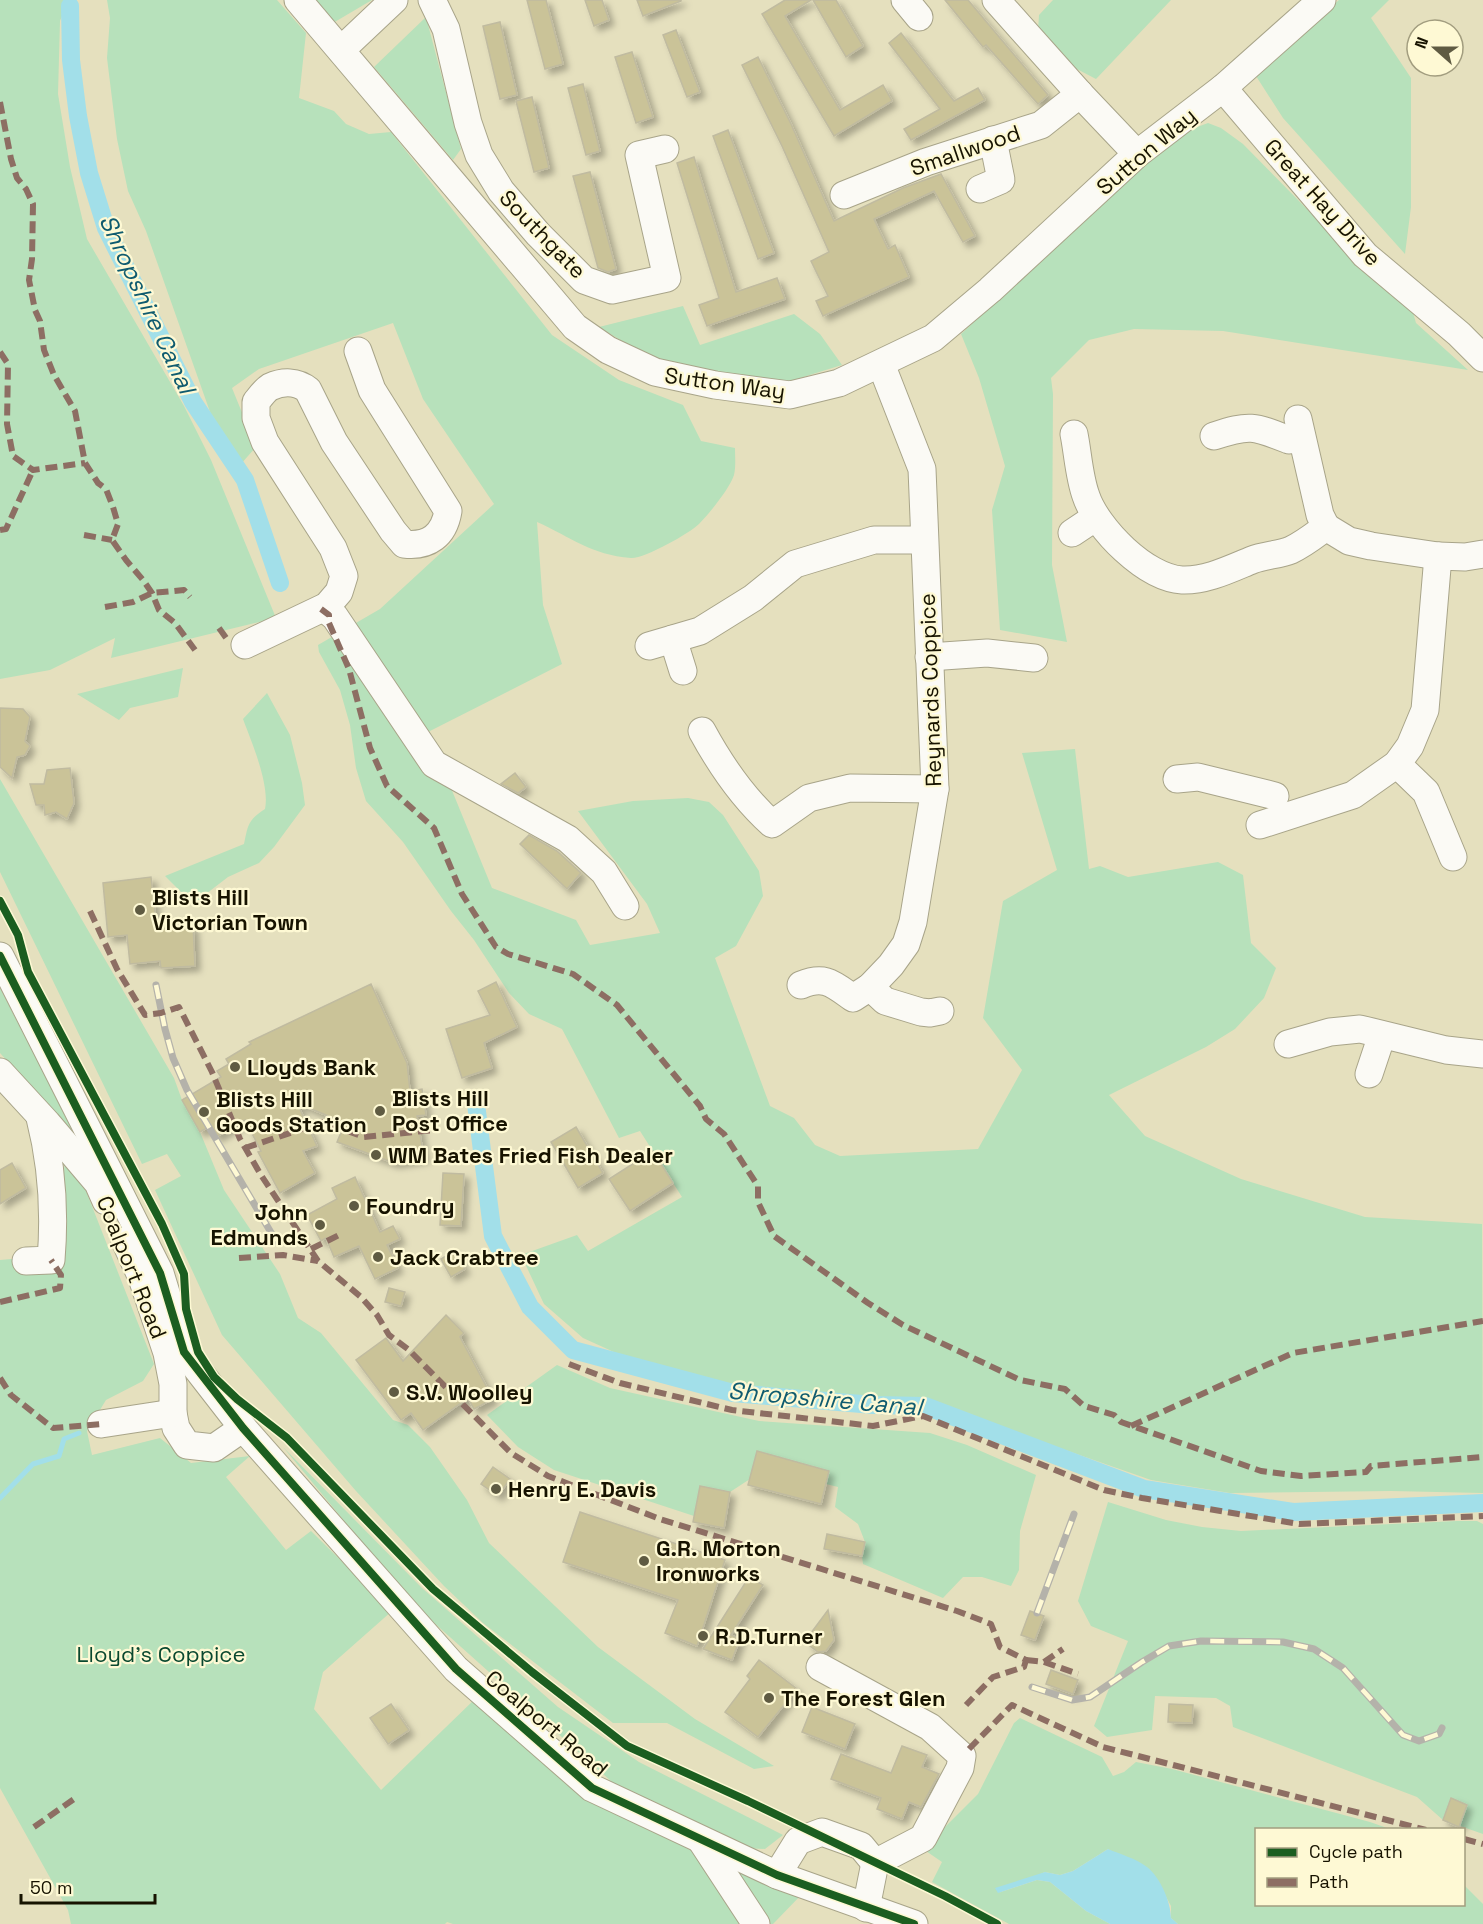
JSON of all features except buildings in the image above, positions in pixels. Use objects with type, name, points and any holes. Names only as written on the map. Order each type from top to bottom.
[{"type":"street","name":"Sutton Way","points":[[298,0],[575,327],[608,350],[655,372],[715,386],[790,394],[839,383],[933,338],[990,290],[1137,154],[1223,88],[1322,0]]},
{"type":"street","points":[[341,50],[394,0]]},
{"type":"street","name":"Southgate","points":[[432,0],[446,29],[468,123],[479,155],[501,191],[538,234],[584,280],[612,290],[667,278],[639,155],[665,149]]},
{"type":"street","points":[[996,0],[1137,154]]},
{"type":"street","name":"Great Hay Drive","points":[[1223,88],[1365,255],[1483,357]]},
{"type":"street","name":"Smallwood","points":[[844,195],[926,162],[1041,125],[1080,94]]},
{"type":"street","points":[[980,189],[1001,180],[993,140]]},
{"type":"street","points":[[245,645],[266,633],[324,608],[339,592],[344,576],[333,548],[265,442],[256,418],[256,402],[269,388],[292,382],[308,390],[334,442],[404,544],[418,546],[434,538],[446,525],[448,511],[372,390],[358,351]]},
{"type":"street","name":"Reynards Coppice","points":[[869,995],[906,944],[913,922],[935,789],[922,469],[881,364]]},
{"type":"street","points":[[1214,436],[1241,427],[1292,435],[1326,527],[1349,541],[1438,556],[1465,557],[1483,554]]},
{"type":"street","points":[[1074,434],[1091,507],[1110,535],[1145,566],[1162,574],[1182,580],[1230,570],[1253,560],[1291,550],[1326,527]]},
{"type":"street","points":[[1072,533],[1091,507]]},
{"type":"street","points":[[683,671],[661,643],[700,632],[753,598],[795,564],[874,540],[924,540]]},
{"type":"street","points":[[1177,779],[1198,777],[1272,807],[1353,795],[1397,764],[1410,746],[1425,710],[1438,556]]},
{"type":"street","points":[[324,608],[335,617],[434,764],[568,839],[604,872],[625,906]]},
{"type":"street","points":[[929,657],[987,653],[1034,658]]},
{"type":"street","points":[[702,731],[732,782],[757,811],[772,824],[809,798],[850,788],[935,789]]},
{"type":"street","points":[[1397,764],[1426,792],[1453,857]]},
{"type":"street","points":[[0,956],[160,1273],[184,1352],[243,1428]]},
{"type":"street","points":[[801,985],[811,981],[825,980],[921,1012],[939,1011]]},
{"type":"street","points":[[1288,1044],[1330,1032],[1371,1032],[1446,1050],[1483,1054]]},
{"type":"street","points":[[1369,1074],[1371,1032]]},
{"type":"street","name":"Coalport Road","points":[[0,1072],[98,1183],[142,1278],[167,1353],[173,1384],[173,1413],[176,1428],[187,1444],[214,1448],[243,1428],[307,1513],[456,1669],[592,1788],[777,1875],[914,1924]]},
{"type":"street","points":[[26,1261],[51,1260],[53,1196],[49,1152],[39,1114]]},
{"type":"street","points":[[101,1424],[173,1413]]},
{"type":"street","points":[[820,1667],[930,1727],[962,1756],[960,1768],[922,1838],[875,1863]]},
{"type":"street","points":[[777,1875],[798,1841],[822,1832],[861,1846],[875,1863]]},
{"type":"street","points":[[700,1839],[756,1924]]},
{"type":"street","points":[[866,1908],[875,1863]]},
{"type":"green space","points":[[0,0],[68,0],[60,21],[58,94],[70,167],[87,239],[184,406],[211,460],[276,618],[111,658],[115,638],[50,670],[0,679]]},
{"type":"green space","points":[[107,0],[277,0],[306,33],[299,98],[334,111],[346,124],[369,134],[391,132],[552,335],[619,380],[683,405],[701,441],[735,448],[732,480],[708,514],[686,533],[646,554],[631,558],[604,553],[537,522],[543,605],[562,664],[428,732],[492,888],[576,920],[590,945],[660,933],[647,904],[578,811],[633,801],[688,798],[709,802],[723,815],[759,871],[763,896],[736,946],[715,958],[770,1106],[794,1118],[815,1145],[840,1156],[978,1149],[1022,1070],[983,1018],[1003,901],[1057,870],[1022,753],[1075,749],[1089,869],[1100,866],[1128,877],[1218,862],[1243,875],[1251,943],[1276,968],[1264,998],[1235,1029],[1206,1047],[1109,1095],[1145,1136],[1241,1179],[1365,1217],[1482,1224],[1483,1493],[1391,1491],[1230,1493],[1151,1480],[960,1413],[907,1397],[830,1402],[730,1389],[636,1362],[583,1338],[544,1304],[521,1255],[577,1235],[588,1251],[682,1197],[640,1131],[619,1138],[562,1029],[529,1014],[509,993],[474,940],[403,842],[366,801],[356,768],[350,725],[340,690],[319,652],[318,645],[380,609],[494,504],[423,399],[393,323],[259,369],[232,388],[256,447],[232,474],[146,231],[128,191],[117,139],[107,58],[110,18]]},
{"type":"green space","points":[[310,0],[372,0],[333,23]]},
{"type":"green space","points":[[1053,0],[1171,0],[1096,79],[1071,66],[1038,31],[1039,15]]},
{"type":"green space","points":[[1339,0],[1389,0],[1371,18],[1405,69],[1405,78],[1411,78],[1411,207],[1405,254],[1283,118],[1256,76],[1281,50]]},
{"type":"green space","points":[[426,17],[461,149],[453,160],[374,67]]},
{"type":"green space","points":[[1208,123],[1221,128],[1243,144],[1359,262],[1412,309],[1416,323],[1468,370],[1223,331],[1134,329],[1089,340],[1051,378],[1053,394],[1052,565],[1067,642],[1000,630],[992,510],[1005,466],[979,378],[961,334],[1158,152],[1189,130]]},
{"type":"green space","points":[[683,306],[700,345],[794,314],[820,334],[842,365],[787,382],[714,375],[653,360],[599,327]]},
{"type":"green space","points":[[183,668],[178,697],[130,708],[119,720],[77,694]]},
{"type":"green space","points":[[267,693],[290,735],[305,805],[274,847],[259,863],[228,877],[193,904],[165,876],[244,844],[250,824],[255,816],[265,809],[263,776],[243,719]]},
{"type":"green space","points":[[0,779],[174,1078],[224,1190],[280,1274],[298,1318],[321,1333],[393,1420],[408,1425],[430,1447],[467,1500],[489,1543],[598,1647],[695,1719],[774,1766],[754,1769],[667,1723],[613,1723],[483,1623],[444,1586],[356,1491],[222,1335],[155,1190],[181,1176],[167,1154],[142,1164],[0,872]]},
{"type":"green space","points":[[0,988],[77,1138],[0,1053]]},
{"type":"green space","name":"Lloyd's Coppice","points":[[65,1159],[86,1191],[154,1364],[143,1381],[106,1400],[87,1431],[92,1455],[160,1438],[191,1463],[250,1456],[226,1477],[286,1550],[311,1531],[392,1611],[323,1672],[314,1709],[381,1790],[476,1698],[627,1818],[685,1847],[804,1892],[773,1924],[453,1924],[447,1922],[445,1924],[71,1924],[68,1910],[0,1788],[0,1260],[58,1255]]},
{"type":"green space","points":[[557,1365],[610,1388],[759,1421],[930,1433],[967,1445],[1036,1475],[1020,1531],[1019,1570],[1011,1586],[982,1577],[963,1577],[943,1598],[863,1564],[865,1542],[858,1524],[835,1507],[838,1487],[826,1484],[828,1471],[788,1461],[750,1479],[730,1492],[700,1486],[694,1516],[554,1470],[518,1447],[487,1415]]},
{"type":"green space","points":[[283,1447],[422,1588],[558,1707],[639,1762],[783,1835],[765,1849],[742,1848],[612,1782],[413,1604]]},
{"type":"green space","points":[[1108,1502],[1166,1520],[1241,1531],[1457,1521],[1477,1521],[1483,1524],[1483,1834],[1443,1820],[1417,1797],[1233,1727],[1230,1706],[1216,1698],[1155,1696],[1152,1730],[1107,1737],[1094,1726],[1128,1641],[1091,1626],[1078,1601]]},
{"type":"green space","points":[[1020,1718],[1102,1757],[1113,1776],[1124,1772],[1136,1762],[1172,1769],[1387,1828],[1255,1828],[1255,1906],[1465,1906],[1465,1886],[1483,1904],[1483,1924],[1178,1924],[1171,1918],[1171,1906],[1156,1878],[1108,1849],[1073,1871],[1060,1875],[1045,1872],[998,1893],[1037,1880],[1050,1882],[1086,1911],[1110,1924],[1009,1924],[932,1882],[942,1862],[923,1849],[978,1794],[1014,1723]]},
{"type":"water","points":[[1108,1849],[1152,1871],[1164,1890],[1171,1918],[1178,1924],[1110,1924],[1086,1911],[1050,1882],[1037,1880],[998,1893],[995,1888],[1045,1872],[1060,1875],[1073,1871]]},
{"type":"waterway","name":"Shropshire Canal","points":[[70,6],[71,60],[78,116],[89,173],[106,228],[193,402],[245,480],[280,583]]},
{"type":"waterway","name":"Shropshire Canal","points":[[476,1104],[493,1236],[530,1307],[573,1350],[733,1393],[873,1405],[925,1406],[1144,1489],[1293,1512],[1483,1503]]},
{"type":"waterway","points":[[0,1498],[33,1464],[59,1456],[64,1439],[79,1433]]},
{"type":"railway","points":[[156,985],[173,1058],[187,1090],[276,1241]]},
{"type":"railway","points":[[1037,1613],[1074,1514]]},
{"type":"railway","points":[[1032,1687],[1072,1700],[1090,1697],[1169,1646],[1201,1641],[1283,1642],[1314,1649],[1343,1668],[1403,1735],[1419,1741],[1439,1734],[1442,1728]]},
{"type":"marked path","points":[[0,102],[17,178],[26,189],[33,204],[32,259],[29,280],[35,310],[40,321],[44,350],[54,375],[75,411],[85,463],[98,483],[106,489],[113,507],[118,524],[112,540],[152,593],[159,610],[175,623],[195,650]]},
{"type":"marked path","points":[[0,352],[8,364],[7,424],[13,456],[33,470],[85,463]]},
{"type":"marked path","points":[[0,530],[6,529],[33,470]]},
{"type":"marked path","points":[[84,535],[112,540]]},
{"type":"marked path","points":[[105,607],[133,602],[152,593],[184,590],[190,597]]},
{"type":"marked path","points":[[321,609],[329,615],[329,623],[349,669],[370,748],[387,786],[434,828],[462,894],[496,947],[508,954],[573,974],[617,1005],[700,1106],[706,1119],[724,1134],[758,1186],[758,1202],[774,1236],[903,1325],[1020,1380],[1065,1389],[1084,1406],[1114,1415],[1121,1422],[1261,1471],[1301,1476],[1366,1472],[1371,1466],[1483,1457]]},
{"type":"marked path","points":[[219,628],[229,642]]},
{"type":"marked path","points":[[90,911],[117,969],[145,1015],[179,1007],[212,1072],[240,1139],[318,1261],[361,1297],[377,1315],[389,1335],[409,1350],[511,1453],[548,1476],[660,1519],[957,1611],[991,1624],[1000,1647],[1026,1660],[1024,1667],[993,1677],[966,1705]]},
{"type":"marked path","points":[[245,1148],[323,1122],[364,1137],[434,1130]]},
{"type":"marked path","points":[[311,1249],[339,1235]]},
{"type":"marked path","points":[[239,1258],[283,1255],[318,1261]]},
{"type":"marked path","points":[[0,1302],[60,1288],[61,1275],[51,1260]]},
{"type":"marked path","points":[[1131,1426],[1293,1353],[1483,1321]]},
{"type":"marked path","points":[[569,1364],[620,1383],[732,1410],[873,1426],[923,1416],[1104,1490],[1142,1498],[1299,1524],[1483,1516]]},
{"type":"marked path","points":[[0,1378],[11,1395],[53,1428],[101,1424]]},
{"type":"marked path","points":[[1044,1662],[1063,1649]]},
{"type":"marked path","points":[[1026,1660],[1044,1662],[1078,1674]]},
{"type":"marked path","points":[[969,1749],[1012,1705],[1103,1747],[1418,1828]]},
{"type":"marked path","points":[[34,1827],[74,1799]]},
{"type":"marked path","points":[[1465,1839],[1483,1844]]},
{"type":"cycle path","points":[[0,901],[18,935],[28,972],[162,1224],[184,1274],[186,1309],[198,1352],[214,1377],[237,1399],[287,1438],[433,1589],[532,1672],[627,1746],[748,1801],[945,1896],[997,1924]]},
{"type":"cycle path","points":[[0,956],[160,1273],[184,1352],[243,1428],[456,1669],[592,1788],[777,1875],[914,1924]]},
{"type":"place","name":"Blists Hill Victorian Town","points":[[140,910]]},
{"type":"place","name":"Lloyds Bank","points":[[235,1067]]},
{"type":"place","name":"Blists Hill Post Office","points":[[380,1111]]},
{"type":"place","name":"Blists Hill Goods Station","points":[[204,1112]]},
{"type":"place","name":"WM Bates Fried Fish Dealer","points":[[376,1155]]},
{"type":"place","name":"Foundry","points":[[354,1206]]},
{"type":"place","name":"John Edmunds","points":[[320,1225]]},
{"type":"place","name":"Jack Crabtree","points":[[378,1257]]},
{"type":"place","name":"S.V. Woolley","points":[[394,1392]]},
{"type":"place","name":"Henry E. Davis","points":[[496,1489]]},
{"type":"place","name":"G.R. Morton Ironworks","points":[[644,1561]]},
{"type":"place","name":"R.D.Turner","points":[[703,1636]]},
{"type":"place","name":"The Forest Glen","points":[[769,1698]]}]
